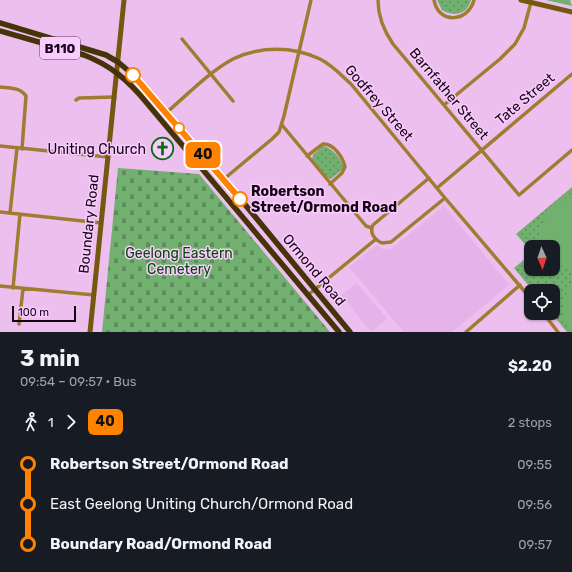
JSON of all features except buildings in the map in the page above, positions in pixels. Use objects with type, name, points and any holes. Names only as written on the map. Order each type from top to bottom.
[{"type":"highway","name":"B110","points":[[0,24],[89,49],[106,55],[118,62]]},
{"type":"highway","name":"B110","points":[[0,30],[84,55],[97,60],[117,73]]},
{"type":"highway","name":"Ormond Road","points":[[118,62],[140,83],[224,179],[350,332]]},
{"type":"highway","name":"Ormond Road","points":[[117,73],[127,80],[140,94],[339,332]]},
{"type":"main road","name":"Boundary Road","points":[[90,332],[124,0]]},
{"type":"main road","points":[[521,0],[572,11]]},
{"type":"street","points":[[224,179],[272,140],[279,132],[300,52],[311,0]]},
{"type":"street","name":"Barnfather Street","points":[[378,0],[380,15],[386,35],[519,195],[572,150]]},
{"type":"street","points":[[434,0],[439,11],[443,15],[451,18],[460,17],[468,12],[472,8],[474,0]]},
{"type":"street","points":[[444,105],[500,59],[515,44],[524,28],[532,2]]},
{"type":"street","points":[[182,39],[232,101]]},
{"type":"street","name":"Godfrey Street","points":[[166,113],[211,75],[234,59],[252,52],[281,49],[300,52],[319,59],[340,73],[351,84],[524,291]]},
{"type":"street","name":"Tate Street","points":[[437,188],[572,74]]},
{"type":"street","points":[[0,87],[17,89],[23,92],[26,96],[22,149]]},
{"type":"street","points":[[76,100],[79,98],[115,97]]},
{"type":"street","points":[[282,125],[366,226],[372,228]]},
{"type":"street","points":[[307,156],[320,145],[325,143],[332,146],[339,154],[346,166],[342,173],[330,184]]},
{"type":"street","points":[[0,146],[108,157]]},
{"type":"street","points":[[10,213],[17,148]]},
{"type":"street","points":[[429,178],[373,226],[373,235],[376,239],[382,243],[391,242],[445,198]]},
{"type":"street","points":[[0,212],[101,223]]},
{"type":"street","points":[[13,288],[20,214]]},
{"type":"street","points":[[308,295],[376,239]]},
{"type":"street","points":[[0,286],[94,296]]},
{"type":"street","points":[[466,332],[520,286]]},
{"type":"street","points":[[19,324],[22,289]]},
{"type":"street","points":[[548,320],[558,332]]},
{"type":"shaded area","points":[[444,206],[509,285],[452,332],[404,332],[349,267],[377,245],[384,250],[391,249]]},
{"type":"shaded area","points":[[357,283],[387,319],[371,332],[341,295]]},
{"type":"green space","points":[[437,0],[471,0],[463,12],[451,14],[442,10]]},
{"type":"green space","points":[[546,0],[570,0],[572,6]]},
{"type":"green space","points":[[323,146],[334,152],[342,162],[343,166],[343,169],[331,179],[327,177],[312,159],[313,155]]},
{"type":"green space","name":"Geelong Eastern Cemetery","points":[[118,168],[199,174],[330,332],[102,332]]},
{"type":"green space","points":[[572,187],[572,332],[567,332],[557,320],[560,320],[560,284],[527,284],[514,268],[524,260],[524,276],[560,276],[560,240],[524,240],[524,243],[516,234]]},
{"type":"green space","points":[[572,193],[572,267],[566,268],[560,266],[560,240],[541,240],[544,221],[551,210]]},
{"type":"green space","points":[[572,284],[571,332],[564,314],[564,301],[568,289]]},
{"type":"bus line","name":"40","points":[[133,75],[240,199]]},
{"type":"place","name":"Uniting Church","points":[[162,149]]},
{"type":"place","name":"Robertson Street/Ormond Road","points":[[240,199]]}]
